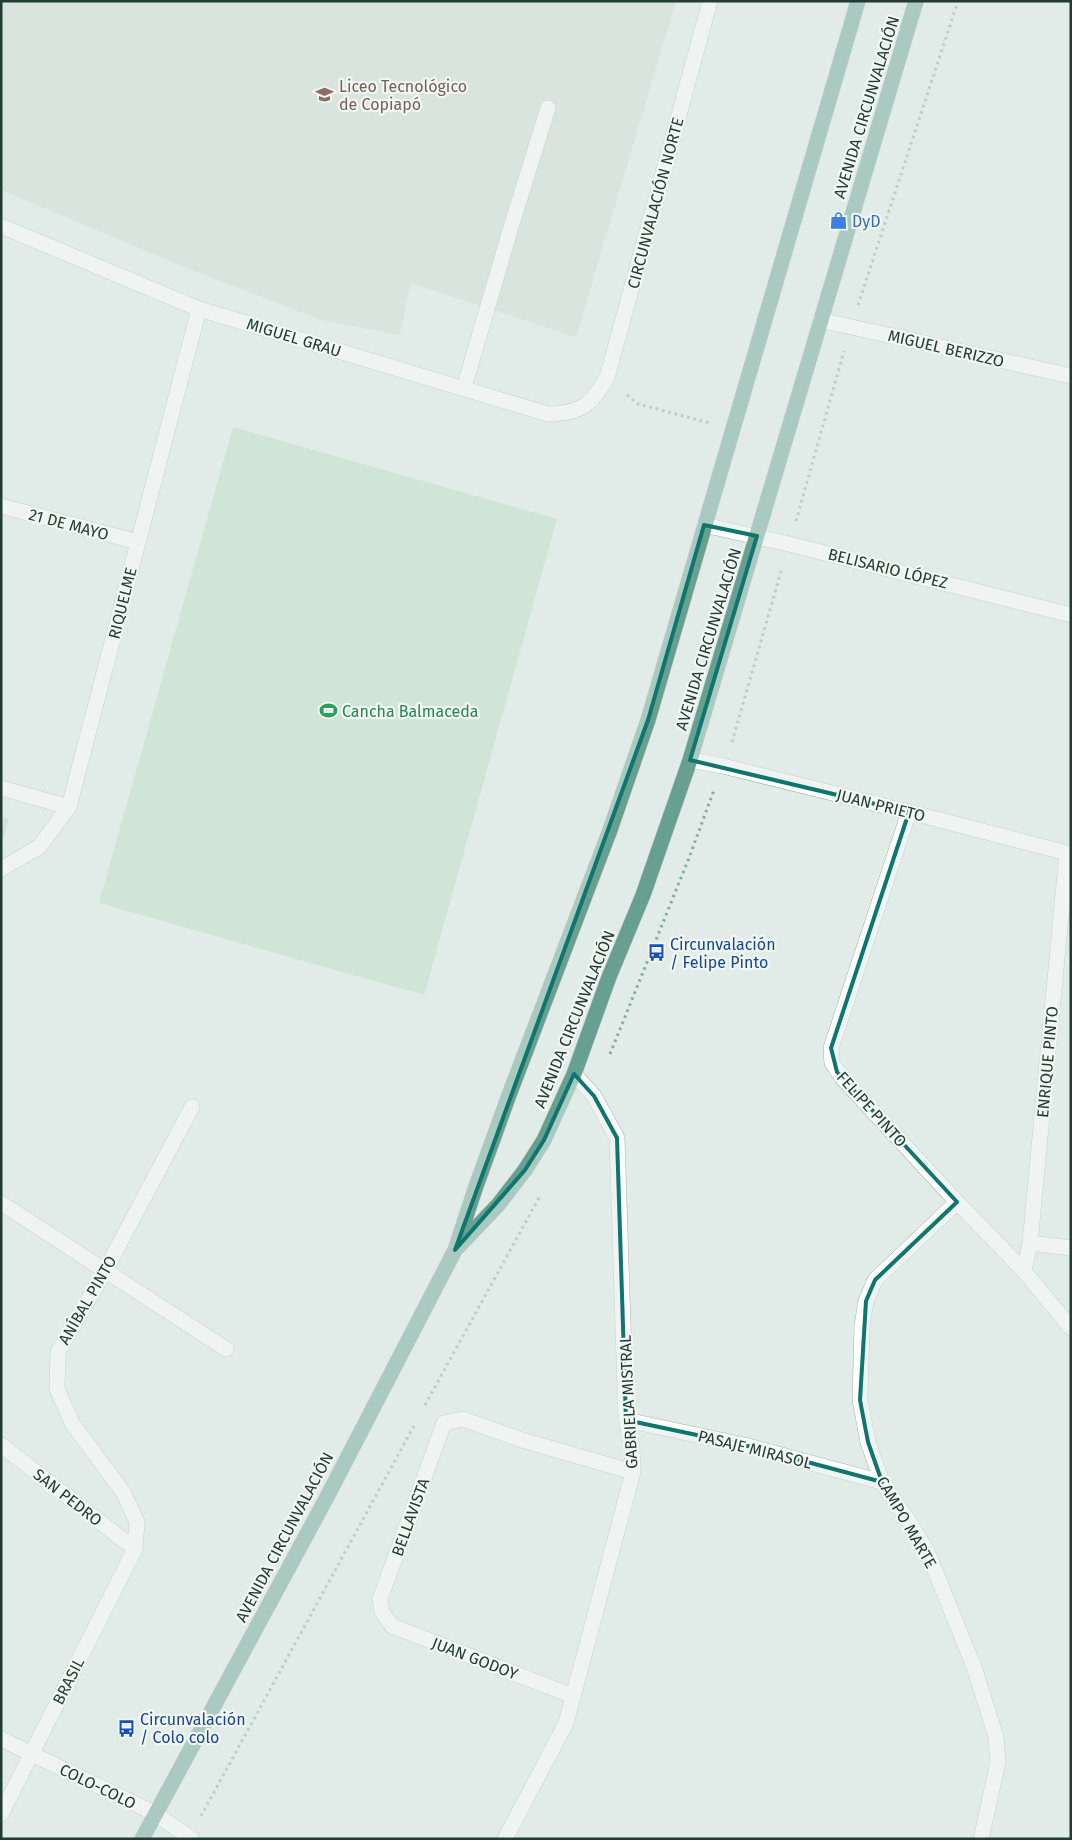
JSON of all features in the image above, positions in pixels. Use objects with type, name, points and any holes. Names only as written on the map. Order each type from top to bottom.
[{"type":"main road","name":"AVENIDA CIRCUNVALACIÓN","points":[[142,1839],[327,1496],[455,1250],[474,1189],[508,1095],[564,952],[638,747],[858,1]]},
{"type":"main road","name":"AVENIDA CIRCUNVALACIÓN","points":[[455,1250],[498,1205],[525,1170],[544,1140],[574,1074],[609,977],[643,895],[690,760],[916,1]]},
{"type":"street","name":"CIRCUNVALACIÓN NORTE","points":[[592,401],[607,378],[710,1]]},
{"type":"street","points":[[464,388],[548,108]]},
{"type":"street","name":"MIGUEL GRAU","points":[[1,226],[199,309],[548,414],[564,414],[578,410],[592,401]]},
{"type":"street","name":"RIQUELME","points":[[1,869],[40,847],[69,807],[199,309]]},
{"type":"street","name":"MIGUEL BERIZZO","points":[[820,320],[1071,376]]},
{"type":"street","name":"21 DE MAYO","points":[[1,506],[138,542]]},
{"type":"street","name":"BELISARIO LÓPEZ","points":[[704,525],[757,536],[1071,615]]},
{"type":"street","name":"JUAN PRIETO","points":[[690,760],[723,766],[1069,853]]},
{"type":"street","points":[[1,788],[69,807]]},
{"type":"street","name":"FELIPE PINTO","points":[[909,812],[831,1048],[832,1063],[844,1080],[1024,1271],[1071,1328]]},
{"type":"street","name":"ENRIQUE PINTO","points":[[1024,1271],[1030,1243],[1069,853]]},
{"type":"street","name":"GABRIELA MISTRAL","points":[[505,1839],[566,1723],[633,1472],[632,1447],[626,1420],[617,1138],[594,1096],[574,1074]]},
{"type":"street","name":"ANÍBAL PINTO","points":[[135,1549],[137,1522],[123,1492],[72,1423],[57,1389],[58,1352],[105,1271],[192,1107]]},
{"type":"street","name":"CAMPO MARTE","points":[[957,1202],[875,1280],[866,1301],[862,1326],[860,1400],[868,1442],[882,1482],[910,1523],[926,1551],[974,1667],[996,1737],[998,1762],[981,1839]]},
{"type":"street","points":[[1,1203],[226,1349]]},
{"type":"street","points":[[1030,1243],[1071,1248]]},
{"type":"street","name":"BELLAVISTA","points":[[382,1612],[380,1599],[444,1423],[463,1419],[522,1440],[633,1472]]},
{"type":"street","name":"PASAJE MIRASOL","points":[[626,1420],[744,1445],[882,1482]]},
{"type":"street","name":"SAN PEDRO","points":[[1,1445],[135,1549]]},
{"type":"street","name":"BRASIL","points":[[1,1814],[135,1549]]},
{"type":"street","name":"JUAN GODOY","points":[[382,1612],[392,1626],[573,1696]]},
{"type":"street","name":"COLO-COLO","points":[[1,1739],[154,1814],[192,1839]]},
{"type":"path","points":[[607,378],[638,404],[732,429]]},
{"type":"highlighted area","points":[[704,525],[757,536],[690,760],[909,812],[831,1048],[837,1072],[957,1202],[875,1280],[866,1301],[860,1400],[868,1442],[882,1482],[744,1445],[626,1420],[617,1138],[594,1096],[574,1074],[544,1140],[525,1170],[455,1250],[648,720]]},
{"type":"shaded area","name":"Liceo Tecnológico de Copiapó","points":[[1,1],[676,1],[576,337],[411,283],[400,335],[321,320],[189,269],[1,190]]},
{"type":"green space","name":"Cancha Balmaceda","points":[[233,427],[557,519],[424,995],[99,903]]},
{"type":"green space","points":[[1,817],[9,819],[1,844]]},
{"type":"place","name":"Liceo Tecnológico de Copiapó","points":[[325,95]]},
{"type":"place","name":"DyD","points":[[838,221]]},
{"type":"place","name":"Cancha Balmaceda","points":[[328,711]]},
{"type":"place","name":"Circunvalación / Felipe Pinto","points":[[656,953]]},
{"type":"place","name":"Circunvalación / Colo colo","points":[[126,1728]]}]
